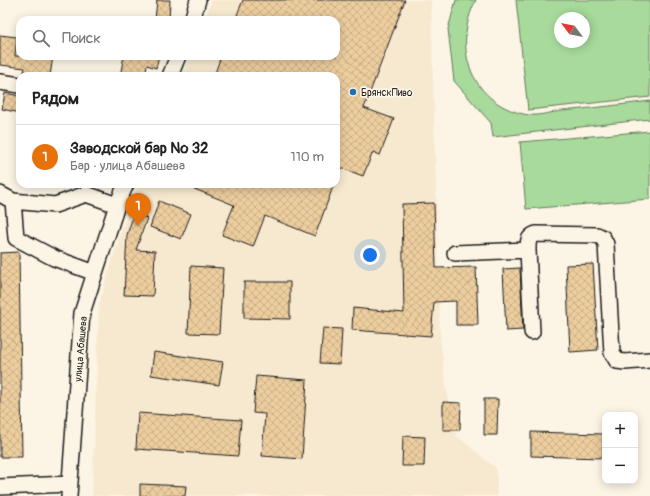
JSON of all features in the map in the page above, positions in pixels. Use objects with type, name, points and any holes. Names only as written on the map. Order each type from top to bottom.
[{"type":"street","points":[[193,16],[198,0]]},
{"type":"street","points":[[172,72],[176,60]]},
{"type":"street","points":[[0,82],[16,84]]},
{"type":"street","name":"улица Абашева","points":[[69,490],[82,313],[117,205],[124,188]]},
{"type":"street","points":[[94,273],[54,258],[16,238],[6,198],[55,205],[86,194],[117,205]]},
{"type":"street","points":[[532,332],[528,250],[530,236],[536,234],[597,235],[603,238],[606,244],[612,353],[617,361],[625,362],[650,360]]},
{"type":"street","points":[[455,253],[528,250]]},
{"type":"street","points":[[0,487],[69,490]]},
{"type":"shaded area","name":"БрянскПиво","points":[[212,0],[431,0],[440,337],[451,424],[458,437],[497,469],[497,496],[92,496],[99,304],[121,231],[137,188],[340,188],[340,72],[184,72],[188,60],[340,60],[340,16],[206,16]]},
{"type":"green space","points":[[456,0],[476,0],[469,18],[466,37],[467,55],[472,72],[481,87],[493,100],[509,109],[529,115],[650,101],[650,119],[493,137],[491,123],[454,81],[448,29]]},
{"type":"green space","points":[[516,0],[650,0],[650,97],[528,110]]},
{"type":"green space","points":[[650,131],[650,199],[526,209],[520,142]]},
{"type":"building","points":[[157,0],[170,0],[169,16],[155,16]]},
{"type":"building","name":"БрянскПиво","points":[[243,0],[405,0],[364,108],[394,119],[380,155],[373,152],[363,176],[340,167],[340,72],[215,72],[220,60],[340,60],[340,16],[237,16]]},
{"type":"building","points":[[0,35],[16,37],[16,60],[52,60],[51,72],[24,72],[25,68],[0,65]]},
{"type":"building","points":[[123,60],[158,60],[156,68],[147,65],[146,72],[121,72]]},
{"type":"building","points":[[5,93],[16,95],[16,112],[2,109]]},
{"type":"building","points":[[192,188],[333,188],[315,236],[265,216],[253,247],[222,235],[234,205]]},
{"type":"building","points":[[159,201],[191,214],[181,239],[150,227]]},
{"type":"building","points":[[434,203],[436,268],[476,267],[478,325],[456,325],[456,301],[434,302],[431,336],[352,330],[353,308],[404,313],[402,204]]},
{"type":"building","points":[[134,213],[147,218],[136,250],[155,251],[153,296],[124,295],[127,235]]},
{"type":"building","points":[[19,252],[22,457],[0,457],[0,253]]},
{"type":"building","points":[[593,264],[598,350],[570,352],[566,265]]},
{"type":"building","points":[[191,266],[223,268],[219,334],[188,333]]},
{"type":"building","points":[[520,268],[523,330],[506,331],[503,269]]},
{"type":"building","points":[[244,282],[290,282],[290,319],[244,318]]},
{"type":"building","points":[[323,328],[342,329],[340,364],[320,363]]},
{"type":"building","points":[[154,352],[223,362],[219,385],[151,375]]},
{"type":"building","points":[[256,376],[307,380],[302,459],[262,456],[265,414],[253,413]]},
{"type":"building","points":[[484,399],[498,399],[497,435],[484,435]]},
{"type":"building","points":[[443,402],[461,403],[460,430],[443,430]]},
{"type":"building","points":[[138,413],[241,420],[238,456],[136,449]]},
{"type":"building","points":[[531,432],[602,434],[602,458],[531,456]]},
{"type":"building","points":[[403,436],[425,437],[424,466],[402,466]]},
{"type":"building","points":[[140,484],[186,486],[185,496],[140,496]]},
{"type":"place","name":"БрянскПиво","points":[[353,92]]},
{"type":"place","name":"Заводской бар № 32","points":[[138,226]]}]
